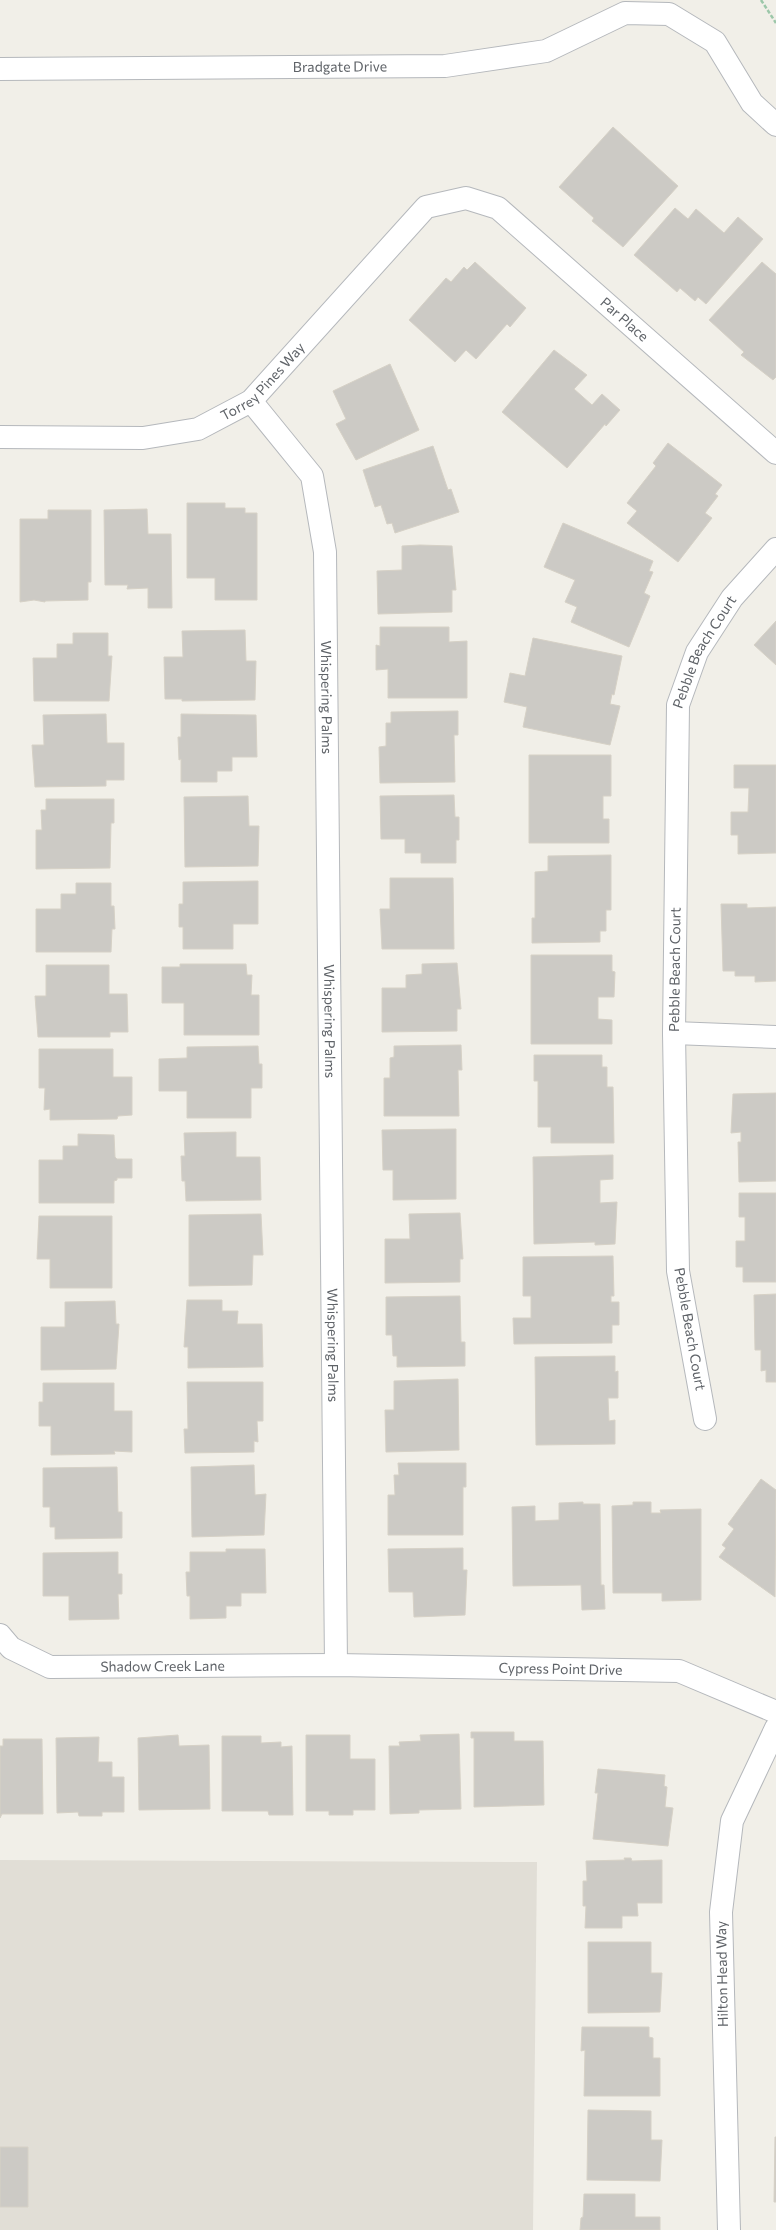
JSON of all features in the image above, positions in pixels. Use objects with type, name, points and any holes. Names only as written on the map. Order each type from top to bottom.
[{"type":"street","name":"Bradgate Drive","points":[[0,69],[445,66],[546,51],[625,13],[669,14],[716,42],[752,103],[776,125]]},
{"type":"street","name":"Torrey Pines Way","points":[[0,437],[143,438],[198,429],[251,401],[426,207],[466,198]]},
{"type":"street","name":"Par Place","points":[[466,198],[498,208],[776,453]]},
{"type":"street","name":"Whispering Palms","points":[[251,401],[312,476],[325,552],[336,1665]]},
{"type":"street","name":"Pebble Beach Court","points":[[705,1419],[678,1271],[674,1033],[678,705],[697,652],[732,598],[776,549]]},
{"type":"street","points":[[674,1033],[776,1037]]},
{"type":"street","name":"Shadow Creek Lane","points":[[0,1635],[11,1648],[50,1667],[336,1665]]},
{"type":"street","name":"Cypress Point Drive","points":[[336,1665],[679,1671],[776,1712]]},
{"type":"street","name":"Hilton Head Way","points":[[729,2230],[721,1912],[732,1821],[776,1728]]},
{"type":"path","points":[[762,0],[776,23]]},
{"type":"shaded area","points":[[0,1860],[537,1862],[533,2230],[0,2230]]},
{"type":"building","points":[[613,127],[678,186],[623,247],[592,221],[594,218],[559,187]]},
{"type":"building","points":[[675,208],[688,219],[696,209],[724,233],[738,217],[763,239],[706,304],[698,297],[695,301],[680,288],[677,292],[634,255]]},
{"type":"building","points":[[475,262],[526,308],[510,327],[507,324],[476,359],[466,350],[455,362],[409,320],[446,278],[451,282],[464,267],[467,270]]},
{"type":"building","points":[[762,262],[776,274],[776,377],[773,380],[741,355],[744,352],[709,320]]},
{"type":"building","points":[[554,350],[587,375],[574,389],[592,405],[602,394],[620,410],[606,426],[605,424],[567,468],[502,412]]},
{"type":"building","points":[[390,364],[419,430],[356,460],[336,424],[346,419],[333,391]]},
{"type":"building","points":[[668,443],[722,485],[715,494],[718,496],[705,513],[712,518],[678,562],[627,523],[637,511],[627,503],[656,466],[653,463]]},
{"type":"building","points":[[433,446],[448,490],[451,489],[459,512],[395,533],[392,523],[387,524],[381,505],[375,507],[363,470]]},
{"type":"building","points":[[187,503],[225,503],[225,508],[245,508],[245,513],[257,513],[257,600],[215,600],[215,578],[187,578]]},
{"type":"building","points":[[147,509],[148,534],[171,534],[172,608],[148,608],[148,588],[127,589],[128,585],[105,585],[104,510]]},
{"type":"building","points":[[48,510],[91,510],[91,582],[88,582],[88,600],[45,602],[34,600],[20,602],[20,519],[48,519]]},
{"type":"building","points":[[563,523],[653,561],[649,571],[653,572],[644,593],[650,596],[629,647],[571,622],[577,607],[565,602],[575,580],[544,567]]},
{"type":"building","points":[[402,546],[452,546],[456,590],[452,590],[452,612],[378,614],[377,571],[402,570]]},
{"type":"building","points":[[776,621],[776,665],[754,645]]},
{"type":"building","points":[[380,627],[449,627],[449,642],[467,641],[467,698],[388,698],[388,669],[376,670],[376,645],[380,646]]},
{"type":"building","points":[[245,630],[246,661],[256,661],[255,700],[182,701],[182,699],[165,699],[164,657],[183,657],[182,631]]},
{"type":"building","points":[[73,633],[108,633],[108,656],[112,656],[109,701],[34,701],[33,658],[57,658],[57,644],[73,644]]},
{"type":"building","points":[[533,638],[622,656],[614,695],[612,694],[610,704],[620,706],[610,745],[523,727],[527,707],[504,702],[510,673],[525,676]]},
{"type":"building","points":[[458,711],[458,735],[454,735],[455,782],[380,783],[379,747],[386,746],[386,723],[391,723],[391,712]]},
{"type":"building","points":[[106,714],[107,743],[124,743],[124,780],[106,780],[106,786],[35,787],[32,745],[44,745],[43,715]]},
{"type":"building","points":[[181,714],[256,715],[257,757],[232,757],[232,771],[217,771],[217,782],[181,782],[181,759],[179,760],[178,737],[181,737]]},
{"type":"building","points":[[529,755],[611,755],[611,796],[603,796],[603,819],[609,819],[609,843],[529,843]]},
{"type":"building","points":[[734,765],[776,765],[776,853],[738,854],[738,835],[731,835],[731,812],[748,812],[749,788],[734,788]]},
{"type":"building","points":[[454,795],[455,817],[459,817],[459,840],[456,840],[456,863],[421,863],[421,853],[405,853],[405,839],[381,839],[380,796]]},
{"type":"building","points":[[248,796],[249,826],[259,826],[258,866],[185,867],[184,797]]},
{"type":"building","points":[[46,799],[114,799],[114,823],[111,823],[110,868],[36,869],[36,830],[42,830],[41,810],[46,810]]},
{"type":"building","points":[[611,855],[611,910],[606,910],[606,931],[600,931],[600,942],[532,943],[532,918],[535,918],[535,872],[548,871],[548,856]]},
{"type":"building","points":[[390,878],[453,878],[454,949],[382,949],[380,909],[390,909]]},
{"type":"building","points":[[258,881],[258,924],[233,924],[233,949],[183,949],[183,927],[179,927],[179,904],[183,904],[183,882]]},
{"type":"building","points":[[76,883],[111,883],[111,906],[114,906],[115,929],[112,929],[111,952],[36,952],[36,909],[61,909],[61,894],[76,894]]},
{"type":"building","points":[[721,904],[747,904],[747,908],[776,907],[776,981],[755,982],[755,976],[735,976],[735,971],[723,971]]},
{"type":"building","points":[[531,955],[612,955],[612,971],[615,972],[614,997],[598,997],[598,1019],[612,1020],[612,1044],[531,1044]]},
{"type":"building","points":[[457,963],[461,1009],[457,1009],[457,1031],[382,1032],[382,988],[406,988],[406,975],[422,974],[422,964]]},
{"type":"building","points":[[180,964],[246,964],[247,975],[252,975],[251,995],[259,995],[259,1035],[184,1035],[184,1003],[162,1003],[162,967],[180,967]]},
{"type":"building","points":[[46,965],[109,965],[109,994],[127,994],[128,1032],[110,1032],[110,1037],[38,1037],[35,996],[46,996]]},
{"type":"building","points":[[461,1045],[462,1070],[458,1070],[459,1116],[384,1116],[384,1078],[390,1078],[390,1058],[394,1057],[394,1046]]},
{"type":"building","points":[[258,1046],[259,1064],[262,1064],[262,1088],[251,1088],[251,1118],[187,1118],[187,1091],[159,1091],[159,1059],[187,1058],[187,1047]]},
{"type":"building","points":[[39,1049],[113,1049],[113,1077],[132,1077],[132,1115],[118,1116],[117,1119],[50,1120],[50,1109],[44,1110],[45,1088],[39,1088]]},
{"type":"building","points":[[534,1055],[602,1055],[602,1067],[607,1067],[607,1087],[613,1087],[614,1143],[551,1143],[551,1127],[538,1127],[538,1081],[534,1081]]},
{"type":"building","points":[[776,1093],[776,1181],[739,1182],[738,1142],[741,1142],[741,1132],[731,1133],[733,1094]]},
{"type":"building","points":[[456,1129],[456,1199],[393,1200],[393,1170],[383,1170],[382,1130]]},
{"type":"building","points":[[236,1132],[236,1157],[260,1157],[261,1200],[186,1201],[185,1181],[182,1181],[181,1156],[185,1156],[184,1133]]},
{"type":"building","points":[[78,1134],[114,1135],[115,1157],[117,1159],[132,1159],[132,1178],[117,1178],[117,1180],[114,1181],[114,1203],[39,1203],[39,1160],[63,1160],[63,1146],[78,1146]]},
{"type":"building","points":[[613,1155],[613,1179],[600,1180],[600,1203],[617,1202],[615,1244],[595,1245],[595,1242],[534,1244],[533,1157]]},
{"type":"building","points":[[739,1193],[776,1193],[776,1282],[743,1282],[743,1267],[736,1267],[736,1241],[745,1241],[745,1217],[739,1217]]},
{"type":"building","points":[[460,1213],[463,1259],[460,1259],[460,1282],[385,1283],[385,1239],[410,1239],[409,1214]]},
{"type":"building","points":[[261,1214],[263,1255],[253,1255],[252,1285],[189,1286],[189,1215]]},
{"type":"building","points":[[39,1216],[112,1216],[112,1288],[50,1288],[50,1259],[37,1259]]},
{"type":"building","points":[[613,1256],[614,1296],[611,1296],[611,1302],[619,1302],[619,1325],[612,1325],[612,1343],[514,1344],[513,1318],[531,1318],[531,1296],[523,1296],[523,1257]]},
{"type":"building","points":[[776,1294],[776,1382],[766,1382],[766,1370],[761,1371],[761,1350],[755,1350],[754,1295]]},
{"type":"building","points":[[460,1296],[461,1342],[465,1342],[465,1366],[397,1367],[397,1356],[393,1356],[392,1335],[386,1335],[386,1297]]},
{"type":"building","points":[[187,1300],[222,1300],[222,1311],[238,1311],[237,1324],[262,1324],[263,1367],[188,1368],[188,1347],[184,1347]]},
{"type":"building","points":[[115,1301],[116,1324],[119,1324],[116,1369],[41,1370],[41,1327],[65,1327],[65,1302]]},
{"type":"building","points":[[615,1356],[615,1372],[618,1371],[618,1398],[608,1398],[609,1421],[615,1420],[615,1444],[536,1445],[535,1357]]},
{"type":"building","points":[[458,1379],[459,1450],[386,1452],[385,1410],[394,1410],[394,1381]]},
{"type":"building","points":[[187,1382],[263,1382],[263,1421],[257,1421],[258,1442],[254,1441],[254,1452],[185,1453],[184,1429],[188,1429]]},
{"type":"building","points":[[43,1383],[114,1383],[114,1411],[132,1411],[132,1452],[114,1451],[115,1454],[51,1455],[51,1426],[39,1426],[39,1402],[43,1402]]},
{"type":"building","points":[[398,1463],[466,1463],[466,1487],[463,1487],[463,1535],[388,1535],[388,1495],[395,1495],[394,1475],[399,1475]]},
{"type":"building","points":[[254,1465],[255,1495],[266,1494],[264,1535],[192,1537],[191,1467]]},
{"type":"building","points":[[117,1467],[118,1512],[122,1512],[122,1538],[55,1539],[55,1527],[50,1527],[50,1507],[43,1507],[43,1468]]},
{"type":"building","points":[[761,1479],[776,1490],[775,1597],[719,1557],[726,1548],[722,1545],[734,1529],[728,1524]]},
{"type":"building","points":[[583,1502],[583,1504],[600,1504],[601,1585],[604,1585],[605,1609],[582,1610],[581,1585],[513,1586],[512,1507],[535,1506],[535,1521],[559,1520],[559,1503]]},
{"type":"building","points":[[633,1502],[651,1502],[651,1513],[661,1513],[660,1510],[701,1509],[701,1600],[662,1601],[662,1593],[613,1593],[612,1506],[633,1505]]},
{"type":"building","points":[[463,1548],[463,1570],[467,1570],[465,1615],[414,1617],[413,1592],[389,1592],[388,1549]]},
{"type":"building","points":[[226,1549],[265,1549],[266,1593],[241,1593],[241,1606],[226,1606],[226,1618],[190,1619],[190,1596],[187,1596],[186,1572],[190,1572],[190,1552],[226,1552]]},
{"type":"building","points":[[118,1552],[118,1574],[122,1574],[122,1594],[118,1594],[119,1619],[69,1620],[69,1596],[43,1596],[43,1553]]},
{"type":"building","points":[[471,1732],[514,1732],[514,1741],[543,1741],[544,1805],[474,1807],[474,1738],[471,1738]]},
{"type":"building","points":[[459,1734],[461,1809],[419,1810],[419,1813],[390,1814],[389,1746],[400,1746],[399,1742],[421,1741],[420,1735]]},
{"type":"building","points":[[178,1735],[179,1746],[209,1745],[210,1809],[139,1810],[138,1738]]},
{"type":"building","points":[[306,1735],[350,1735],[350,1759],[375,1759],[375,1810],[353,1810],[353,1815],[329,1815],[329,1811],[306,1811]]},
{"type":"building","points":[[222,1736],[261,1736],[261,1743],[281,1742],[281,1747],[292,1746],[293,1815],[269,1815],[268,1811],[222,1811]]},
{"type":"building","points":[[99,1737],[98,1762],[112,1762],[112,1777],[124,1777],[124,1812],[102,1812],[102,1816],[79,1816],[78,1812],[57,1813],[56,1738]]},
{"type":"building","points":[[3,1739],[42,1739],[43,1814],[2,1814],[0,1818],[0,1746],[3,1746]]},
{"type":"building","points":[[598,1769],[665,1775],[664,1786],[667,1787],[665,1807],[673,1808],[668,1846],[593,1839],[598,1793],[595,1793]]},
{"type":"building","points":[[624,1858],[631,1858],[632,1861],[662,1860],[662,1903],[637,1903],[638,1916],[622,1916],[622,1928],[585,1928],[586,1906],[583,1906],[583,1881],[587,1881],[586,1861],[625,1860]]},
{"type":"building","points":[[588,1942],[651,1942],[651,1973],[662,1973],[660,2012],[588,2013]]},
{"type":"building","points":[[582,2027],[649,2027],[649,2037],[653,2038],[653,2058],[660,2058],[660,2096],[584,2096],[585,2050],[581,2051]]},
{"type":"building","points":[[588,2110],[651,2111],[651,2140],[662,2140],[660,2181],[587,2180]]},
{"type":"building","points":[[775,2137],[776,2202],[774,2202]]},
{"type":"building","points":[[0,2147],[28,2147],[28,2207],[0,2207]]},
{"type":"building","points":[[584,2194],[635,2194],[635,2217],[660,2217],[660,2230],[580,2230],[581,2218],[583,2217]]}]
